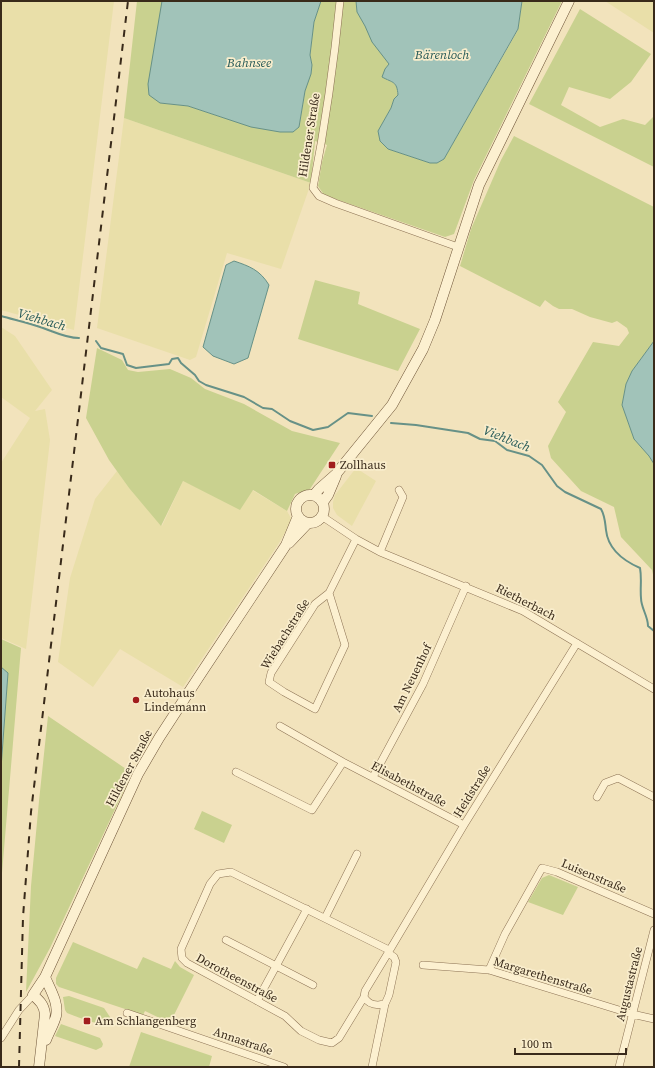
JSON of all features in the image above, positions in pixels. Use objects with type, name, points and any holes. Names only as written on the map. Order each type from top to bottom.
[{"type":"main road","points":[[314,495],[336,474],[392,405],[423,349],[435,320],[479,185],[569,1]]},
{"type":"main road","points":[[323,502],[328,495],[336,474]]},
{"type":"main road","points":[[307,495],[314,495],[323,502],[323,516],[313,523],[302,521],[298,516],[297,503],[301,498],[307,495]]},
{"type":"main road","name":"Hildener Straße","points":[[33,995],[45,977],[138,774],[159,738],[286,545],[298,516]]},
{"type":"main road","name":"Hildener Straße","points":[[286,545],[308,523]]},
{"type":"main road","points":[[40,1054],[56,1016],[56,1007],[45,977]]},
{"type":"main road","points":[[33,995],[42,1003],[45,1014],[39,1067]]},
{"type":"street","name":"Hildener Straße","points":[[340,1],[338,29],[323,136],[313,188],[318,196],[335,203],[458,247]]},
{"type":"street","points":[[380,552],[403,497],[399,490]]},
{"type":"street","name":"Rietherbach","points":[[323,516],[356,539],[380,552],[524,611],[654,689]]},
{"type":"street","name":"Wiebachstraße","points":[[328,594],[345,645],[315,709],[269,682],[271,673],[315,604],[328,594],[356,539]]},
{"type":"street","name":"Am Neuenhof","points":[[373,777],[423,684],[466,586]]},
{"type":"street","name":"Heidstraße","points":[[364,997],[365,991],[388,951],[577,643]]},
{"type":"street","name":"Elisabethstraße","points":[[280,726],[344,762],[464,825]]},
{"type":"street","points":[[236,772],[312,810],[344,762]]},
{"type":"street","points":[[597,797],[605,783],[618,778],[654,797]]},
{"type":"street","points":[[324,918],[357,854]]},
{"type":"street","name":"Luisenstraße","points":[[489,970],[506,934],[542,868],[557,872],[654,914]]},
{"type":"street","name":"Dorotheenstraße","points":[[364,997],[339,1038],[332,1043],[319,1040],[301,1031],[285,1016],[194,968],[182,958],[181,949],[210,884],[218,874],[231,872],[388,951]]},
{"type":"street","points":[[257,1001],[307,909]]},
{"type":"street","name":"Augustastraße","points":[[620,1067],[654,930]]},
{"type":"street","points":[[226,940],[313,985]]},
{"type":"street","points":[[372,1067],[385,1004],[389,995],[396,962],[394,957],[388,951]]},
{"type":"street","name":"Margarethenstraße","points":[[424,965],[489,970],[632,1014],[654,1019]]},
{"type":"street","points":[[1,1038],[20,1010],[33,995]]},
{"type":"street","points":[[364,997],[372,1004],[380,1006],[385,1004]]},
{"type":"street","name":"Annastraße","points":[[127,1013],[284,1067]]},
{"type":"shaded area","points":[[1,1],[114,1],[74,330],[1,310]]},
{"type":"shaded area","points":[[605,1],[654,1],[654,33]]},
{"type":"shaded area","points":[[124,118],[311,183],[281,269],[227,253],[196,357],[190,360],[97,328]]},
{"type":"shaded area","points":[[1,327],[15,336],[52,390],[35,411],[45,409],[50,440],[26,649],[1,638],[1,463],[30,418],[1,397]]},
{"type":"shaded area","points":[[356,468],[376,481],[352,526],[337,515],[333,508],[333,502],[335,495]]},
{"type":"shaded area","points":[[117,471],[129,488],[162,526],[183,481],[240,509],[252,490],[287,511],[292,520],[279,543],[183,687],[120,649],[93,687],[58,662],[70,578],[95,499]]},
{"type":"green space","points":[[137,1],[162,1],[160,103],[188,106],[224,118],[299,127],[305,91],[312,65],[310,55],[314,22],[321,1],[356,1],[357,12],[389,64],[385,69],[387,80],[392,81],[397,87],[398,95],[394,99],[383,122],[380,141],[388,149],[430,163],[437,163],[444,159],[518,30],[522,1],[562,1],[474,180],[454,234],[445,237],[324,195],[318,186],[322,162],[327,145],[315,141],[311,183],[124,118]]},
{"type":"green space","points":[[580,9],[651,54],[631,82],[610,99],[569,87],[561,105],[600,127],[623,119],[645,125],[654,116],[654,167],[529,104]]},
{"type":"green space","points":[[514,136],[654,207],[654,341],[632,371],[626,384],[622,405],[634,439],[654,464],[654,579],[652,570],[621,537],[614,507],[581,491],[551,458],[548,446],[566,412],[558,402],[593,342],[619,346],[629,333],[627,328],[617,321],[612,323],[590,317],[572,309],[559,309],[545,300],[540,307],[460,266],[471,229],[501,160]]},
{"type":"green space","points":[[315,280],[360,292],[358,304],[420,329],[398,371],[298,339]]},
{"type":"green space","points":[[97,348],[122,360],[128,370],[138,372],[170,369],[191,378],[205,389],[244,404],[292,431],[340,443],[310,489],[295,494],[287,511],[253,490],[240,510],[183,481],[161,526],[129,488],[109,460],[86,418]]},
{"type":"green space","points":[[1,639],[21,648],[2,873],[1,769],[8,673],[1,667]]},
{"type":"green space","points":[[48,716],[132,773],[50,948],[26,992],[31,886]]},
{"type":"green space","points":[[202,811],[232,825],[224,843],[194,829]]},
{"type":"green space","points":[[549,875],[578,887],[563,915],[528,902],[542,878]]},
{"type":"green space","points":[[73,942],[137,969],[143,957],[171,969],[175,961],[180,967],[194,975],[170,1023],[145,1011],[143,1015],[59,987],[56,984],[56,978]]},
{"type":"green space","points":[[69,996],[104,1008],[114,1023],[96,1023],[67,1013],[65,1010],[63,997]]},
{"type":"green space","points":[[61,1024],[100,1038],[103,1044],[102,1047],[96,1050],[55,1036]]},
{"type":"green space","points":[[141,1032],[212,1056],[209,1067],[129,1067]]},
{"type":"water","name":"Bahnsee","points":[[162,1],[321,1],[314,22],[310,55],[312,65],[311,74],[305,91],[299,127],[293,132],[280,132],[251,127],[188,106],[160,103],[149,95],[148,84]]},
{"type":"water","name":"Bärenloch","points":[[356,1],[522,1],[518,29],[444,159],[437,163],[430,163],[388,149],[380,141],[378,131],[391,108],[394,99],[398,95],[397,87],[394,83],[382,77],[389,64],[372,42],[357,12]]},
{"type":"water","points":[[234,261],[254,269],[266,280],[269,285],[248,358],[234,364],[213,356],[203,347],[226,265]]},
{"type":"water","points":[[654,341],[654,464],[634,439],[622,405],[626,384],[632,371]]},
{"type":"water","points":[[1,667],[8,673],[1,768]]},
{"type":"waterway","name":"Viehbach","points":[[1,316],[38,326],[65,336],[79,338]]},
{"type":"waterway","name":"Viehbach","points":[[96,341],[101,348],[123,354],[127,365],[136,368],[169,364],[172,359],[178,358],[199,381],[206,385],[244,397],[263,408],[272,409],[290,421],[313,430],[328,427],[348,413],[372,416]]},
{"type":"waterway","name":"Viehbach","points":[[391,423],[416,425],[468,433],[480,439],[495,441],[507,450],[529,456],[542,465],[557,486],[565,492],[601,509],[604,517],[607,537],[613,549],[628,562],[640,568],[641,602],[648,626],[654,631]]},
{"type":"railway","points":[[19,1067],[23,917],[31,812],[128,1]]},
{"type":"place","name":"Zollhaus","points":[[332,465]]},
{"type":"place","name":"Autohaus Lindemann","points":[[136,700]]},
{"type":"place","name":"Am Schlangenberg","points":[[87,1021]]}]
